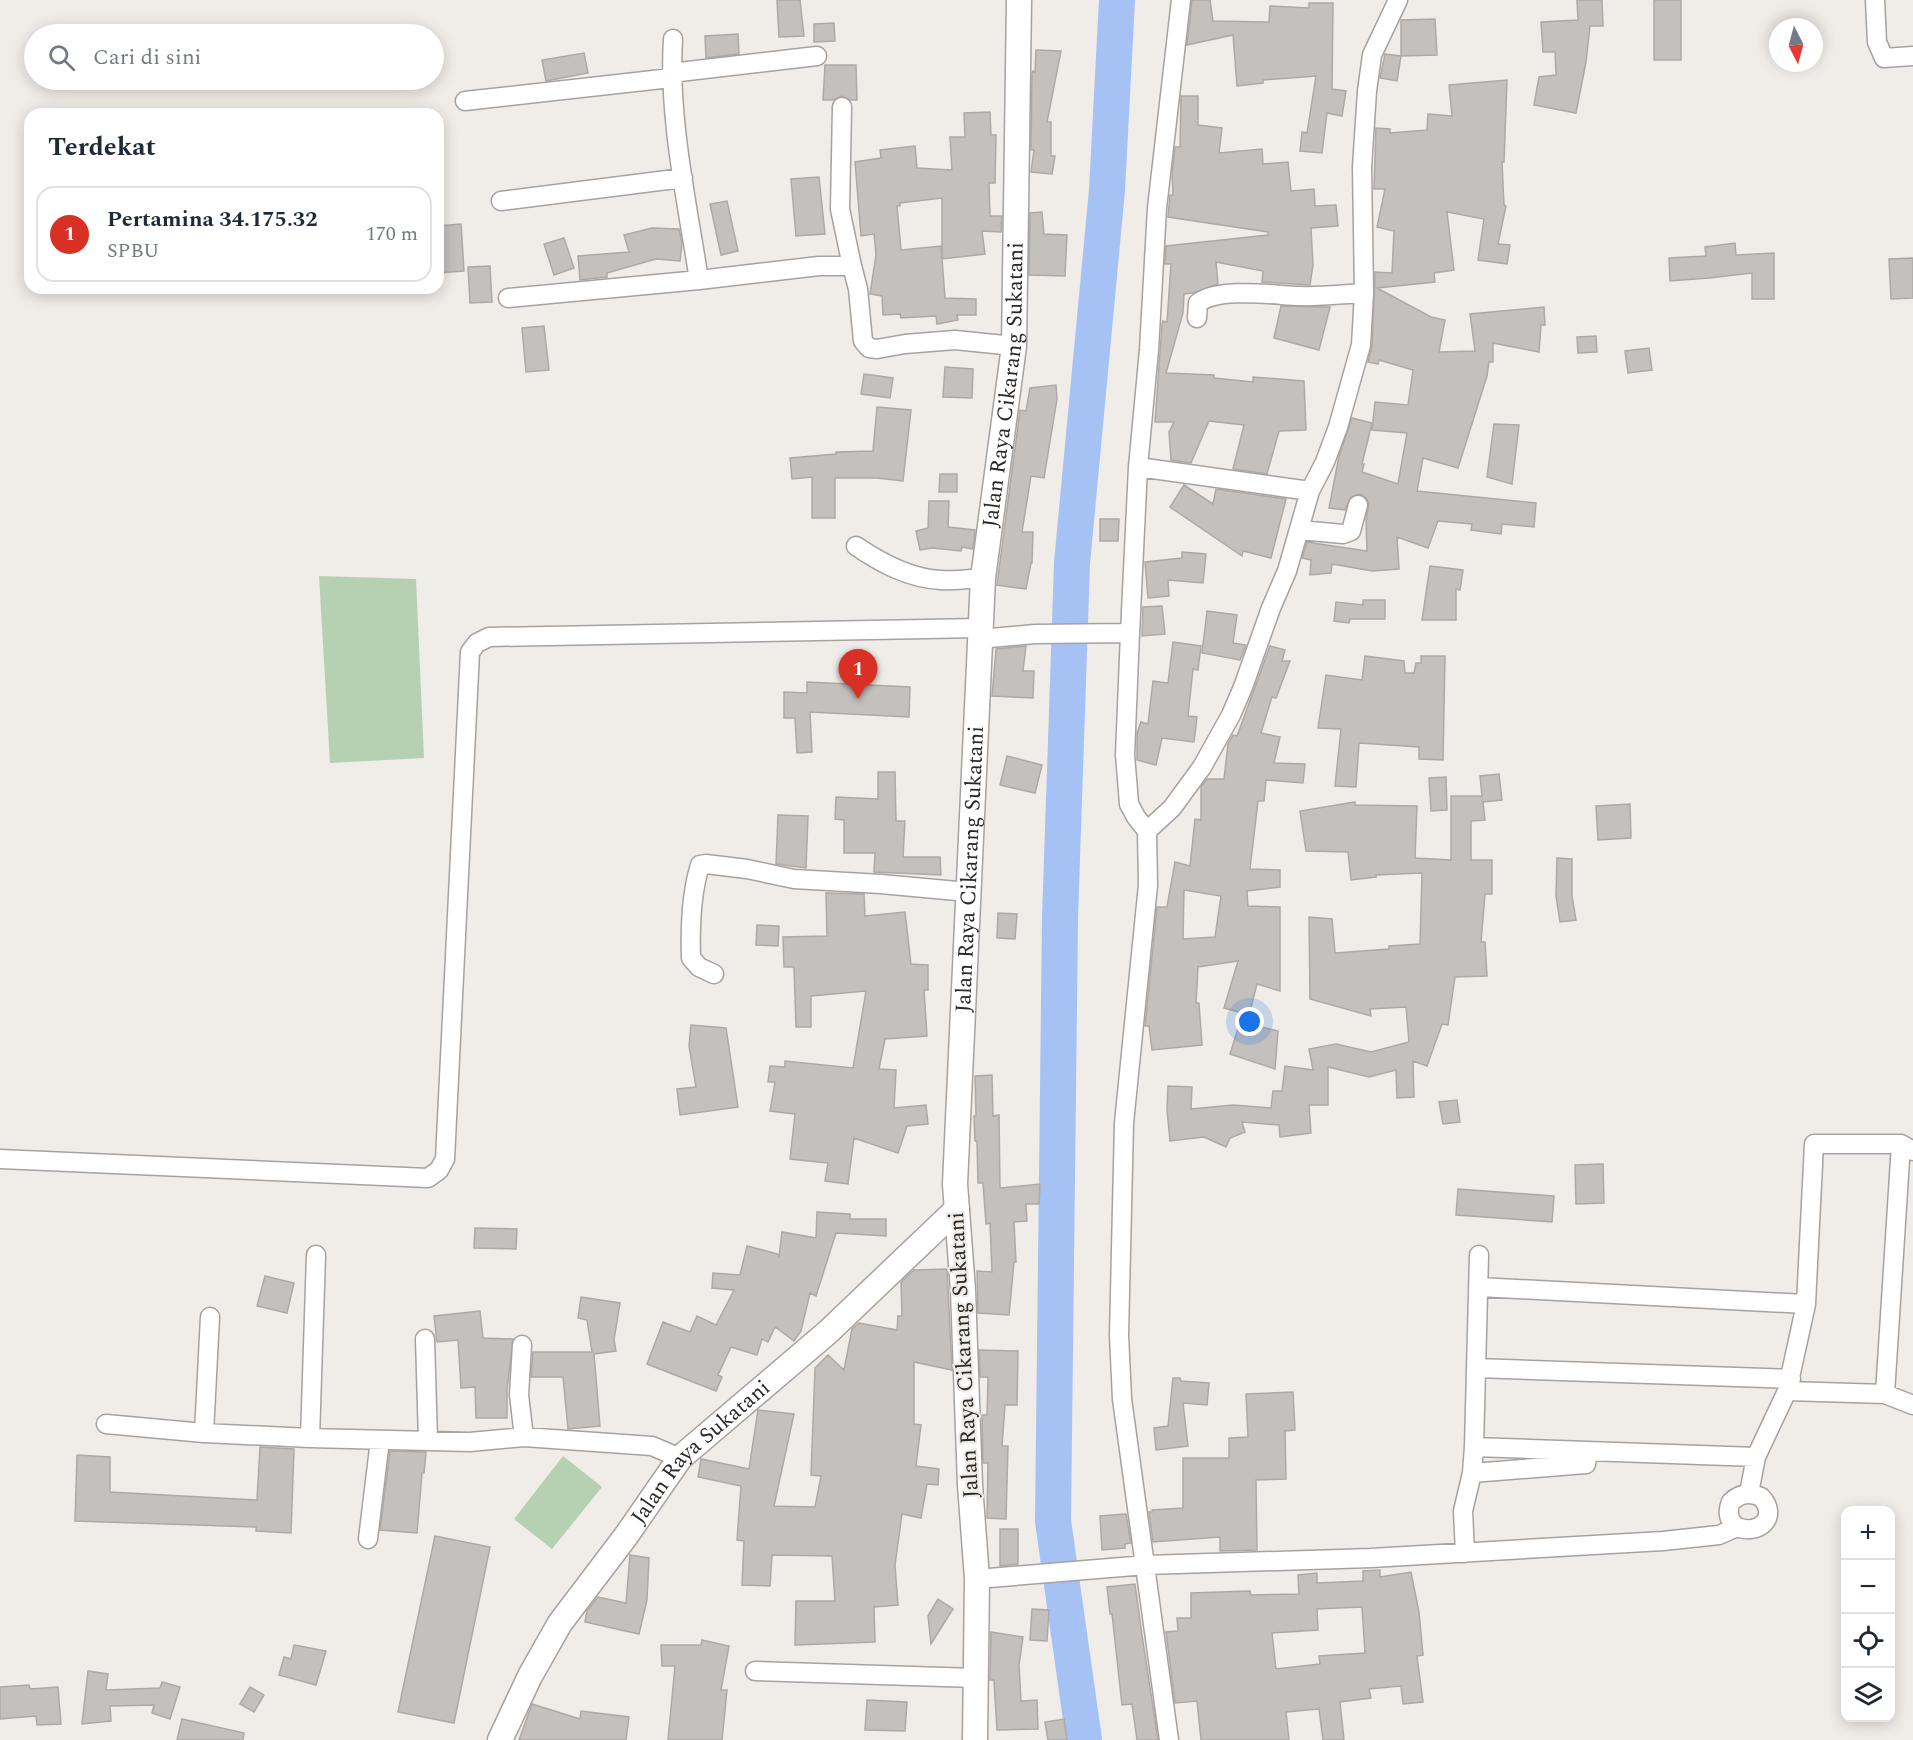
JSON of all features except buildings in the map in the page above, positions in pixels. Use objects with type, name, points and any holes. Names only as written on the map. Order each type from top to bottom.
[{"type":"main road","name":"Jalan Raya Cikarang Sukatani","points":[[975,1740],[975,1678],[988,1578],[970,1485],[956,1163],[983,578],[1014,346],[1019,0]]},
{"type":"main road","name":"Jalan Raya Sukatani","points":[[500,1740],[530,1676],[560,1623],[626,1536],[680,1458],[828,1332],[957,1209]]},
{"type":"street","points":[[1169,1740],[1122,1399],[1119,1324],[1124,1124],[1148,885],[1147,831],[1136,817],[1130,804],[1125,755],[1130,633],[1138,467],[1149,350],[1157,208],[1181,0]]},
{"type":"street","points":[[1147,831],[1172,808],[1202,767],[1231,715],[1287,572],[1311,491],[1332,444],[1360,345],[1364,293],[1362,167],[1367,91],[1372,56],[1398,0]]},
{"type":"street","points":[[1875,0],[1877,42],[1884,58],[1913,56]]},
{"type":"street","points":[[673,39],[671,76],[683,178],[699,280]]},
{"type":"street","points":[[465,101],[817,56]]},
{"type":"street","points":[[842,107],[840,209],[858,289],[863,341],[869,348],[877,349],[955,340],[1014,346]]},
{"type":"street","points":[[501,201],[683,178]]},
{"type":"street","points":[[508,298],[819,266],[852,266]]},
{"type":"street","points":[[1197,318],[1198,303],[1212,297],[1239,293],[1301,296],[1364,293]]},
{"type":"street","points":[[1138,467],[1311,491]]},
{"type":"street","points":[[1300,531],[1343,534],[1351,531],[1358,505]]},
{"type":"street","points":[[856,546],[884,564],[914,575],[940,580],[983,578]]},
{"type":"street","points":[[0,1159],[428,1178],[439,1170],[445,1159],[470,652],[477,643],[489,637],[1130,633]]},
{"type":"street","points":[[714,974],[699,967],[691,958],[696,875],[699,865],[747,869],[794,879],[968,892]]},
{"type":"street","points":[[1749,1493],[1756,1457],[1789,1385],[1806,1304],[1814,1144],[1907,1148],[1885,1394]]},
{"type":"street","points":[[1465,1553],[1463,1511],[1472,1473],[1474,1447],[1479,1255]]},
{"type":"street","points":[[310,1438],[316,1256]]},
{"type":"street","points":[[1479,1287],[1806,1304]]},
{"type":"street","points":[[204,1433],[210,1317]]},
{"type":"street","points":[[425,1340],[428,1440]]},
{"type":"street","points":[[522,1345],[519,1395],[524,1437]]},
{"type":"street","points":[[1476,1368],[1789,1385],[1885,1394],[1913,1405]]},
{"type":"street","points":[[106,1424],[204,1433],[310,1438],[470,1442],[524,1437],[652,1446],[680,1458]]},
{"type":"street","points":[[368,1539],[380,1440]]},
{"type":"street","points":[[1474,1447],[1756,1457]]},
{"type":"street","points":[[1472,1473],[1586,1464],[1588,1452]]},
{"type":"street","points":[[1749,1493],[1761,1497],[1768,1512],[1760,1527],[1756,1530],[1737,1527],[1730,1518],[1729,1506],[1736,1497],[1749,1493]]},
{"type":"street","points":[[988,1578],[1146,1564],[1371,1558],[1664,1541],[1719,1535],[1737,1527]]},
{"type":"street","points":[[755,1671],[975,1678]]},
{"type":"green space","points":[[319,576],[416,579],[424,758],[330,763]]},
{"type":"green space","points":[[563,1456],[602,1487],[552,1549],[514,1519]]},
{"type":"waterway","points":[[1084,1740],[1053,1521],[1060,918],[1072,563],[1107,190],[1117,0]]},
{"type":"place","name":"Pertamina 34.175.32","points":[[858,699]]}]
